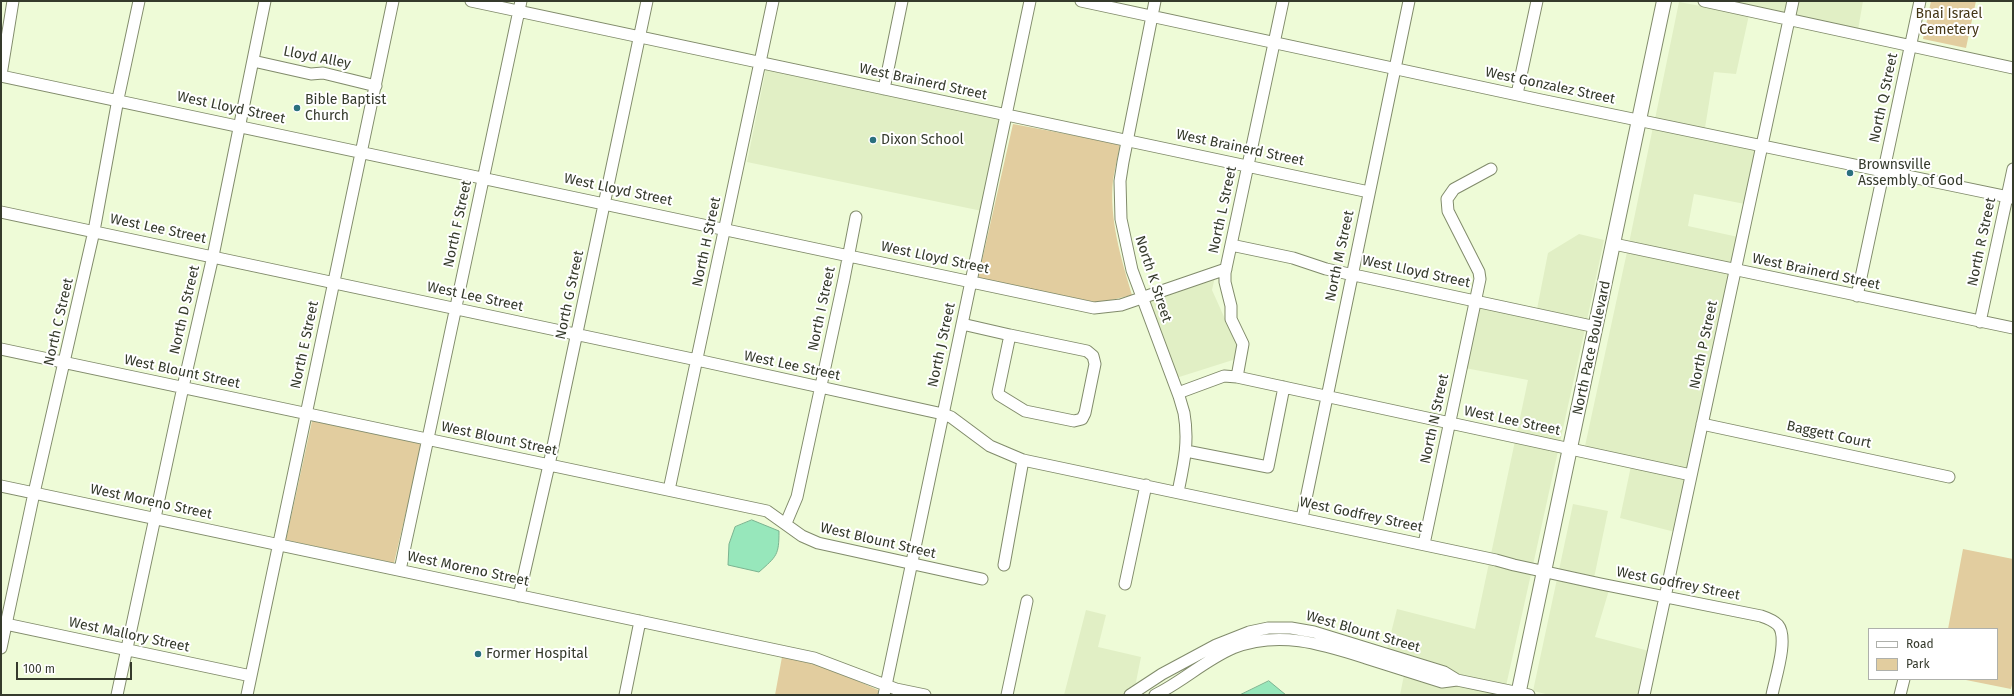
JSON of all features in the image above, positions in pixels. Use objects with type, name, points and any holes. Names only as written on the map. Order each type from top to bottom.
[{"type":"main road","name":"North Pace Boulevard","points":[[1522,694],[1544,572],[1664,1]]},
{"type":"street","points":[[1,76],[13,1]]},
{"type":"street","name":"North C Street","points":[[1,648],[4,623],[94,231],[118,100],[139,1]]},
{"type":"street","name":"North D Street","points":[[117,695],[183,387],[213,256],[239,125],[266,1]]},
{"type":"street","name":"North E Street","points":[[247,695],[393,1]]},
{"type":"street","name":"West Brainerd Street","points":[[471,1],[520,6],[640,37],[1369,192]]},
{"type":"street","name":"North G Street","points":[[519,596],[549,465],[647,1]]},
{"type":"street","name":"North H Street","points":[[669,490],[773,1]]},
{"type":"street","points":[[884,89],[902,1]]},
{"type":"street","name":"North J Street","points":[[885,690],[1030,1]]},
{"type":"street","name":"West Gonzalez Street","points":[[1081,1],[2010,198]]},
{"type":"street","name":"North K Street","points":[[1156,1],[1120,181],[1121,219],[1127,256],[1178,394],[1187,436],[1186,451],[1178,492]]},
{"type":"street","name":"North L Street","points":[[1237,377],[1243,344],[1231,318],[1231,306],[1225,282],[1226,269],[1283,1]]},
{"type":"street","name":"North M Street","points":[[1302,518],[1409,1]]},
{"type":"street","points":[[1517,94],[1537,1]]},
{"type":"street","points":[[1704,1],[2013,68]]},
{"type":"street","name":"North P Street","points":[[1644,695],[1793,1]]},
{"type":"street","name":"North Q Street","points":[[1858,296],[1920,1]]},
{"type":"street","name":"North F Street","points":[[400,570],[520,6]]},
{"type":"street","name":"Lloyd Alley","points":[[253,61],[310,74],[323,73],[376,86]]},
{"type":"street","name":"West Lloyd Street","points":[[1,76],[725,228],[1094,308],[1113,307],[1226,269]]},
{"type":"street","name":"North N Street","points":[[1424,544],[1480,279],[1479,272],[1448,211],[1447,199],[1454,189],[1491,169]]},
{"type":"street","name":"North R Street","points":[[1980,322],[2010,198],[2013,169]]},
{"type":"street","name":"West Lee Street","points":[[1,212],[456,308],[943,414]]},
{"type":"street","name":"North I Street","points":[[786,523],[797,497],[856,217]]},
{"type":"street","name":"West Brainerd Street","points":[[1614,244],[2013,328]]},
{"type":"street","name":"West Lloyd Street","points":[[1231,245],[1293,258],[1326,269],[1596,327]]},
{"type":"street","points":[[962,324],[1087,352],[1093,356],[1095,364],[1085,413],[1082,419],[1074,421],[1025,411],[1001,398],[998,392],[1010,335]]},
{"type":"street","name":"West Blount Street","points":[[1,349],[767,511],[786,523],[802,536],[818,544],[982,579]]},
{"type":"street","name":"West Lee Street","points":[[1178,394],[1224,376],[1237,377],[1691,475]]},
{"type":"street","points":[[1186,451],[1268,467],[1284,387]]},
{"type":"street","name":"West Godfrey Street","points":[[943,414],[951,417],[990,446],[1023,460],[1424,544],[1544,572],[1761,616],[1773,621],[1780,629],[1782,649],[1772,695]]},
{"type":"street","name":"Baggett Court","points":[[1702,424],[1949,476]]},
{"type":"street","points":[[1004,565],[1023,460]]},
{"type":"street","points":[[1125,584],[1146,485]]},
{"type":"street","name":"West Moreno Street","points":[[1,486],[814,658],[885,690],[925,695]]},
{"type":"street","points":[[1007,695],[1027,601]]},
{"type":"street","points":[[625,695],[640,621]]},
{"type":"street","name":"West Mallory Street","points":[[4,623],[251,676]]},
{"type":"street","name":"West Blount Street","points":[[1155,695],[1249,632],[1279,628],[1309,631],[1347,646],[1444,672],[1457,680],[1522,694]]},
{"type":"street","name":"West Blount Street","points":[[1130,695],[1162,674],[1226,646]]},
{"type":"street","points":[[1900,695],[1904,680]]},
{"type":"shaded area","points":[[1726,1],[1789,1],[1786,14]]},
{"type":"shaded area","points":[[1797,1],[1863,1],[1858,30],[1793,16]]},
{"type":"shaded area","points":[[1679,2],[1749,15],[1736,74],[1714,72],[1705,128],[1655,119]]},
{"type":"shaded area","name":"Dixon School","points":[[766,69],[999,119],[982,211],[747,162]]},
{"type":"shaded area","points":[[1653,127],[1757,149],[1745,204],[1694,194],[1688,226],[1738,237],[1732,265],[1629,243]]},
{"type":"shaded area","points":[[1579,234],[1604,240],[1587,320],[1537,309],[1548,253]]},
{"type":"shaded area","points":[[1627,252],[1731,274],[1688,470],[1585,446]]},
{"type":"shaded area","points":[[1215,277],[1212,290],[1238,348],[1236,359],[1176,378],[1147,300]]},
{"type":"shaded area","points":[[1478,306],[1585,329],[1560,442],[1517,432],[1528,380],[1465,368]]},
{"type":"shaded area","points":[[1515,441],[1558,451],[1533,565],[1491,554]]},
{"type":"shaded area","points":[[1631,466],[1687,478],[1675,532],[1620,518]]},
{"type":"shaded area","points":[[1573,504],[1608,511],[1594,578],[1559,570]]},
{"type":"shaded area","points":[[752,520],[779,531],[776,554],[759,572],[728,565],[729,544],[735,527]]},
{"type":"shaded area","points":[[1489,563],[1531,574],[1506,686],[1458,675],[1387,649],[1397,609],[1475,629]]},
{"type":"shaded area","points":[[1557,579],[1609,590],[1595,637],[1649,651],[1640,695],[1550,695],[1533,691]]},
{"type":"shaded area","points":[[1086,610],[1106,615],[1098,647],[1141,657],[1135,687],[1122,695],[1064,695]]},
{"type":"shaded area","points":[[1404,675],[1456,685],[1504,695],[1400,695]]},
{"type":"shaded area","points":[[1269,681],[1286,695],[1240,695]]},
{"type":"green space","name":"Bnai Israel Cemetery","points":[[1931,1],[1976,1],[1966,48],[1923,39]]},
{"type":"green space","points":[[1013,124],[1120,144],[1113,180],[1112,195],[1114,224],[1120,253],[1132,295],[1099,303],[978,278]]},
{"type":"green space","points":[[312,421],[422,444],[394,563],[286,540]]},
{"type":"green space","points":[[1963,549],[2013,559],[2013,681],[2011,689],[1966,680],[1998,680],[1998,628],[1948,628]]},
{"type":"green space","points":[[782,657],[820,664],[878,690],[880,695],[775,695]]},
{"type":"place","name":"Bible Baptist Church","points":[[297,108]]},
{"type":"place","name":"Dixon School","points":[[873,140]]},
{"type":"place","name":"Brownsville Assembly of God","points":[[1850,173]]},
{"type":"place","name":"Former Hospital","points":[[478,654]]}]
